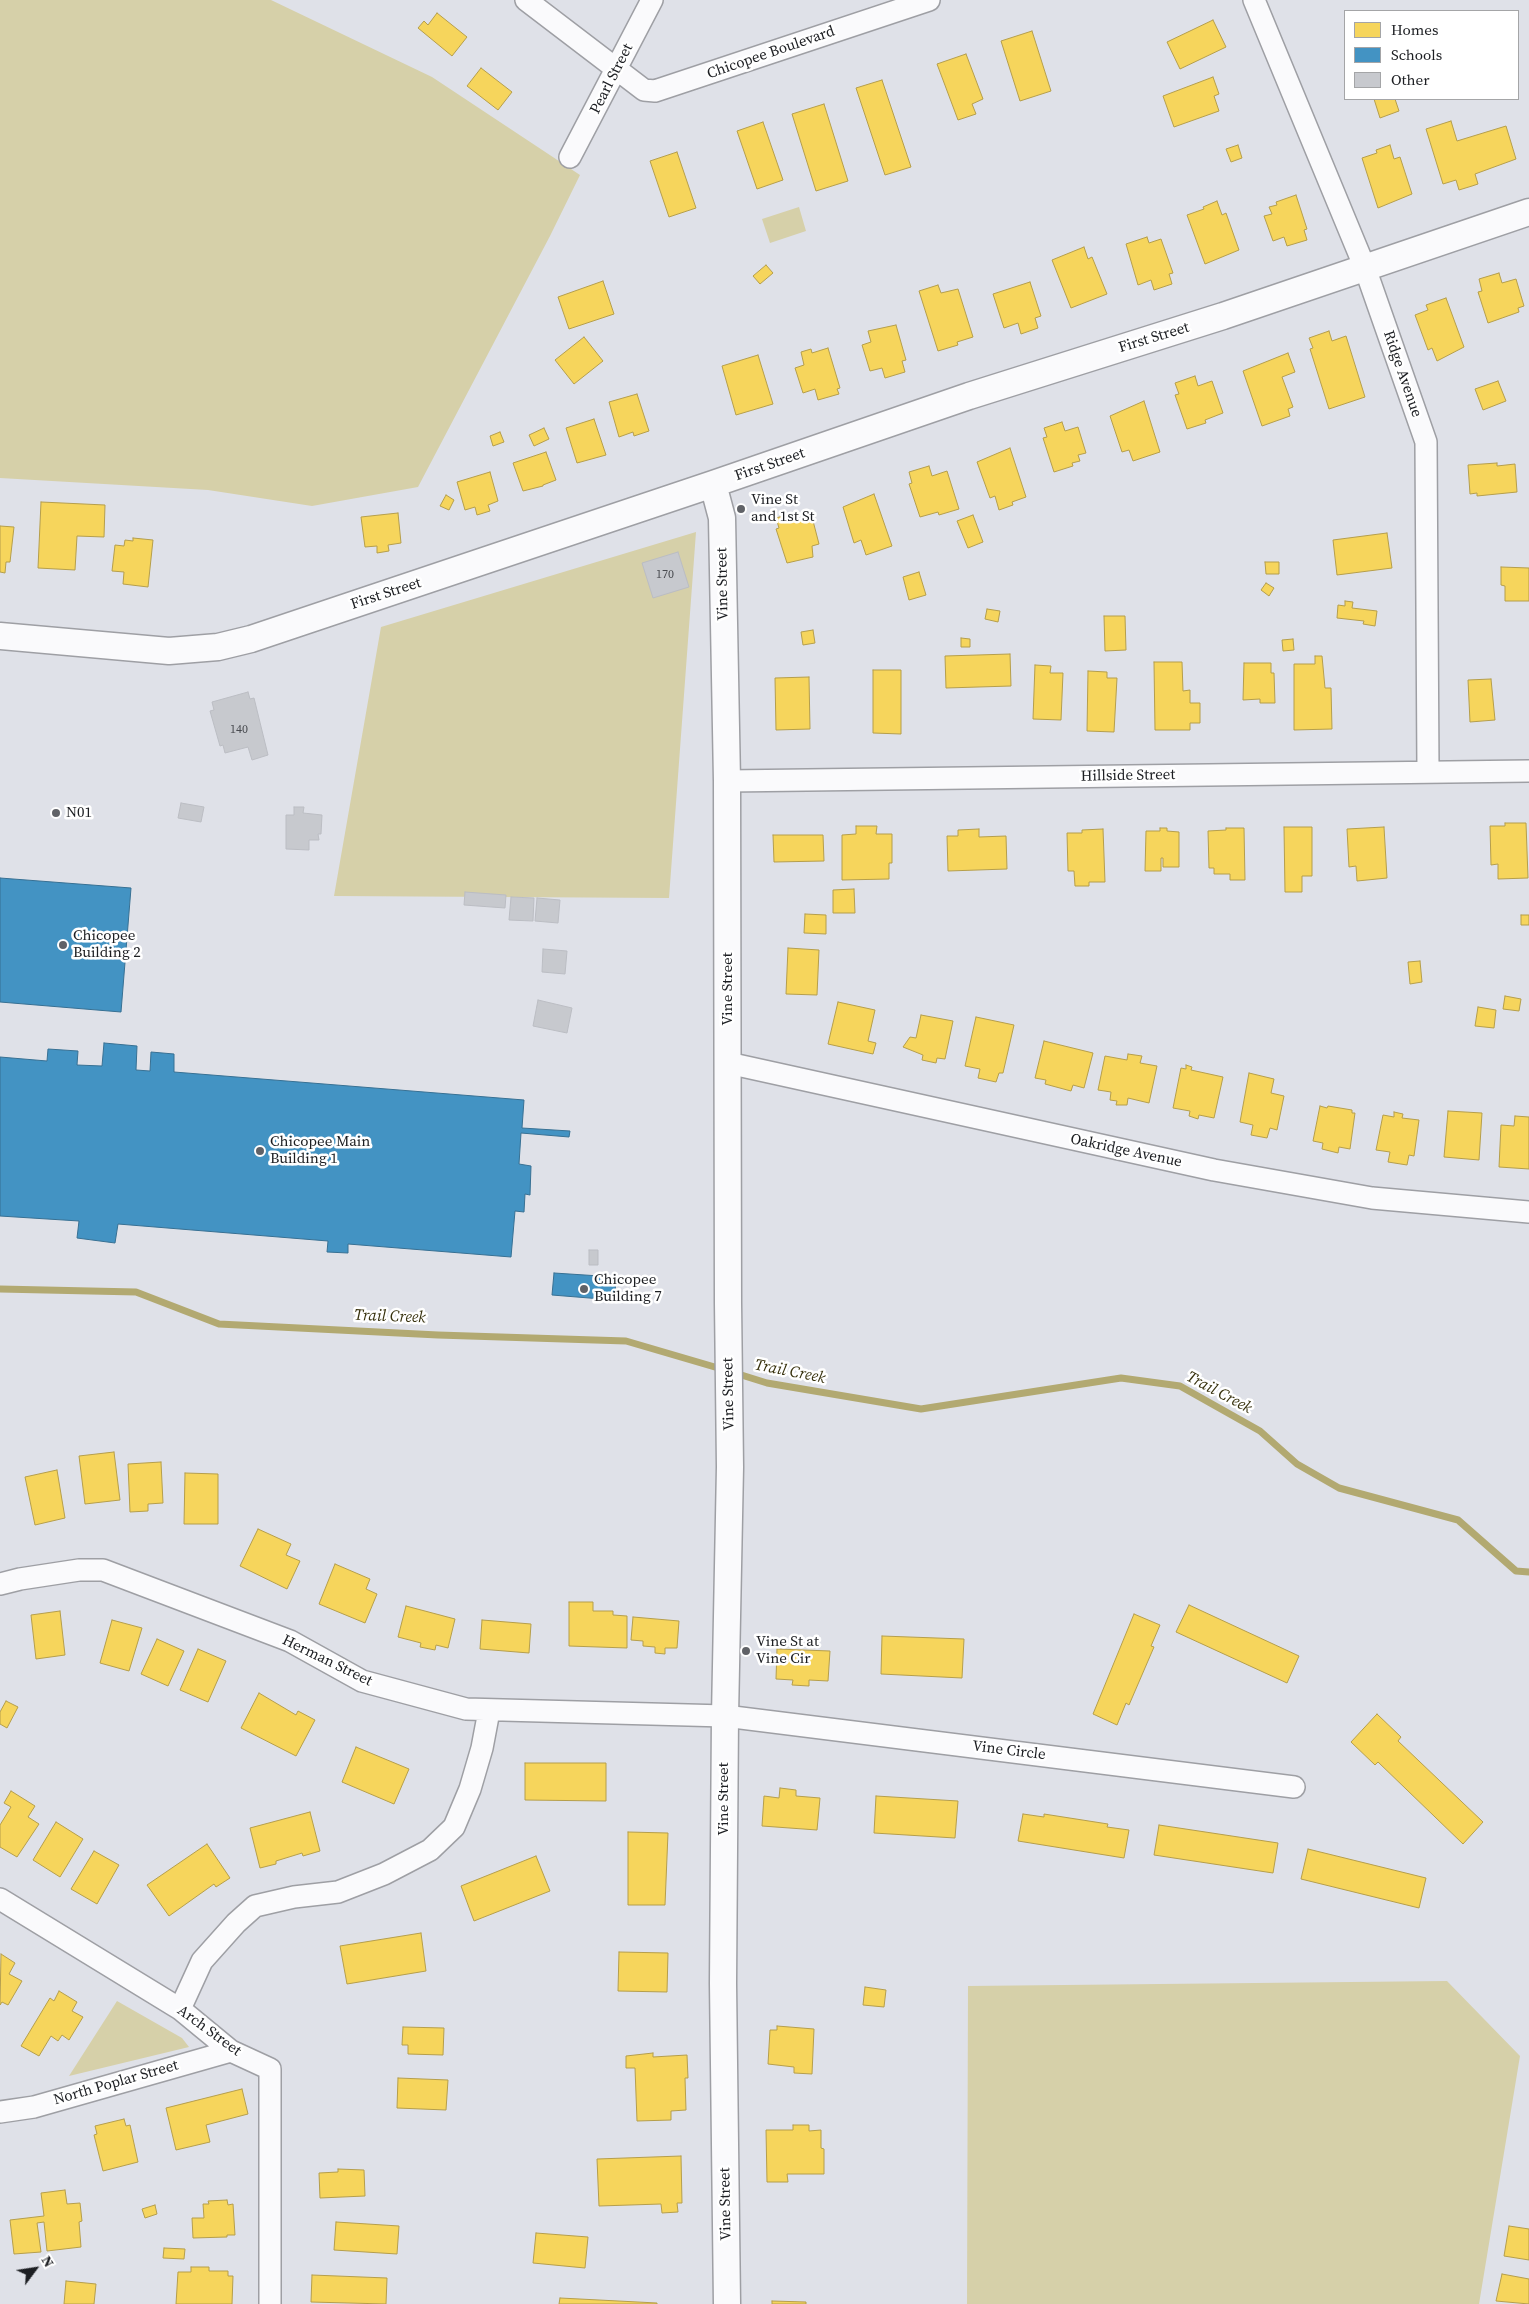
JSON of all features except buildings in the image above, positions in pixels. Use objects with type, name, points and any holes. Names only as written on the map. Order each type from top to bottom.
[{"type":"street","name":"Chicopee Boulevard","points":[[526,0],[644,90],[655,92],[929,0]]},
{"type":"street","name":"Pearl Street","points":[[570,157],[652,0]]},
{"type":"street","name":"Ridge Avenue","points":[[1254,0],[1365,268],[1426,442],[1428,772]]},
{"type":"street","name":"First Street","points":[[0,636],[169,651],[218,647],[250,639],[714,484],[969,396],[1223,316],[1529,212]]},
{"type":"street","name":"Vine Street","points":[[714,484],[722,518],[727,781],[730,1468],[725,1716],[723,1983],[727,2304]]},
{"type":"street","name":"Hillside Street","points":[[727,781],[1529,771]]},
{"type":"street","name":"Oakridge Avenue","points":[[728,1063],[1214,1170],[1372,1198],[1529,1212]]},
{"type":"street","name":"Herman Street","points":[[0,1584],[79,1570],[103,1570],[290,1640],[362,1681],[400,1693],[466,1709],[725,1716]]},
{"type":"street","points":[[180,2009],[202,1961],[236,1923],[255,1906],[338,1892],[384,1874],[430,1850],[454,1827],[470,1789],[482,1748],[489,1711]]},
{"type":"street","name":"Vine Circle","points":[[725,1716],[1294,1787]]},
{"type":"street","name":"Arch Street","points":[[0,1898],[180,2009],[231,2051],[270,2069],[270,2304]]},
{"type":"street","name":"North Poplar Street","points":[[0,2112],[34,2106],[231,2051]]},
{"type":"shaded area","points":[[0,0],[271,0],[432,77],[580,175],[418,487],[312,506],[208,490],[0,478]]},
{"type":"shaded area","points":[[799,207],[806,231],[770,243],[762,219]]},
{"type":"shaded area","points":[[696,532],[669,898],[334,896],[381,627]]},
{"type":"shaded area","points":[[1447,1981],[1520,2056],[1479,2304],[967,2304],[968,1986]]},
{"type":"shaded area","points":[[117,2001],[182,2038],[189,2047],[69,2076]]},
{"type":"waterway","name":"Trail Creek","points":[[0,1289],[136,1292],[219,1324],[438,1335],[626,1341],[725,1370]]},
{"type":"waterway","name":"Trail Creek","points":[[735,1373],[767,1383],[921,1409],[1121,1378],[1180,1386],[1260,1431],[1297,1464],[1339,1488],[1458,1520],[1516,1571],[1529,1572]]},
{"type":"place","name":"Vine St and 1st St","points":[[741,509]]},
{"type":"place","name":"N01","points":[[56,813]]},
{"type":"place","name":"Chicopee Building 2","points":[[63,945]]},
{"type":"place","name":"Chicopee Main Building 1","points":[[260,1151]]},
{"type":"place","name":"Chicopee Building 7","points":[[584,1289]]},
{"type":"place","name":"Vine St at Vine Cir","points":[[746,1651]]}]
